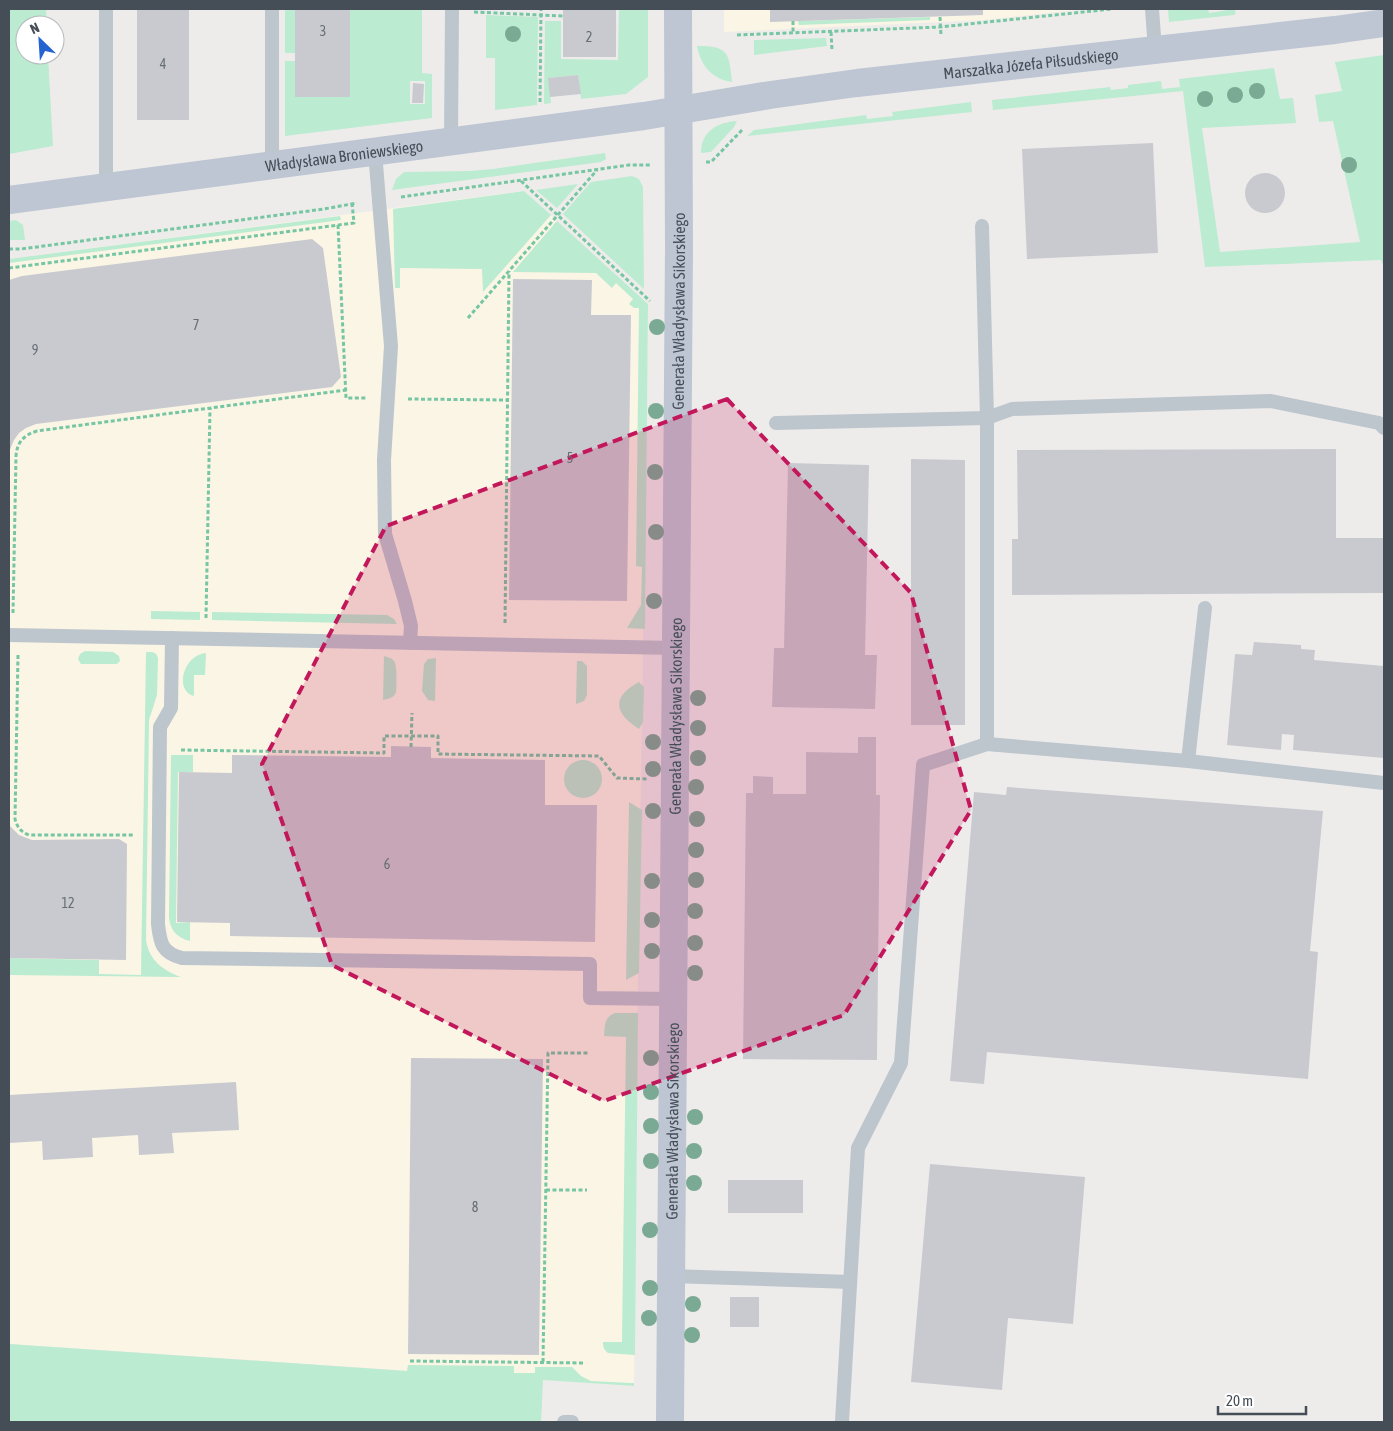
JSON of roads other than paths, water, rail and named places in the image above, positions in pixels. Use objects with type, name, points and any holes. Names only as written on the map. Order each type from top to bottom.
[{"type":"street","name":"Generała Władysława Sikorskiego","points":[[670,1422],[676,648],[678,9]]},
{"type":"street","name":"Marszałka Józefa Piłsudskiego","points":[[678,110],[857,83],[1335,30],[1384,22]]},
{"type":"street","name":"Władysława Broniewskiego","points":[[9,200],[678,110]]},
{"type":"lane","points":[[106,9],[106,187]]},
{"type":"lane","points":[[272,9],[272,165]]},
{"type":"lane","points":[[1152,9],[1155,50]]},
{"type":"lane","points":[[451,141],[452,10]]},
{"type":"lane","points":[[375,152],[391,346],[384,460],[385,534],[411,626],[410,643]]},
{"type":"lane","points":[[982,226],[987,418],[987,744]]},
{"type":"lane","points":[[776,423],[987,418],[1012,409],[1271,401],[1380,423],[1384,428]]},
{"type":"lane","points":[[1188,761],[1205,608]]},
{"type":"lane","points":[[9,636],[676,648]]},
{"type":"lane","points":[[172,638],[171,708],[160,727],[158,924],[162,944],[165,950],[172,956],[182,958],[590,964],[590,998],[673,999]]},
{"type":"lane","points":[[842,1422],[858,1148],[901,1063],[924,765],[987,744],[1188,761],[1384,783]]},
{"type":"lane","points":[[671,1276],[850,1282]]},
{"type":"lane","points":[[564,1422],[572,1422]]}]
